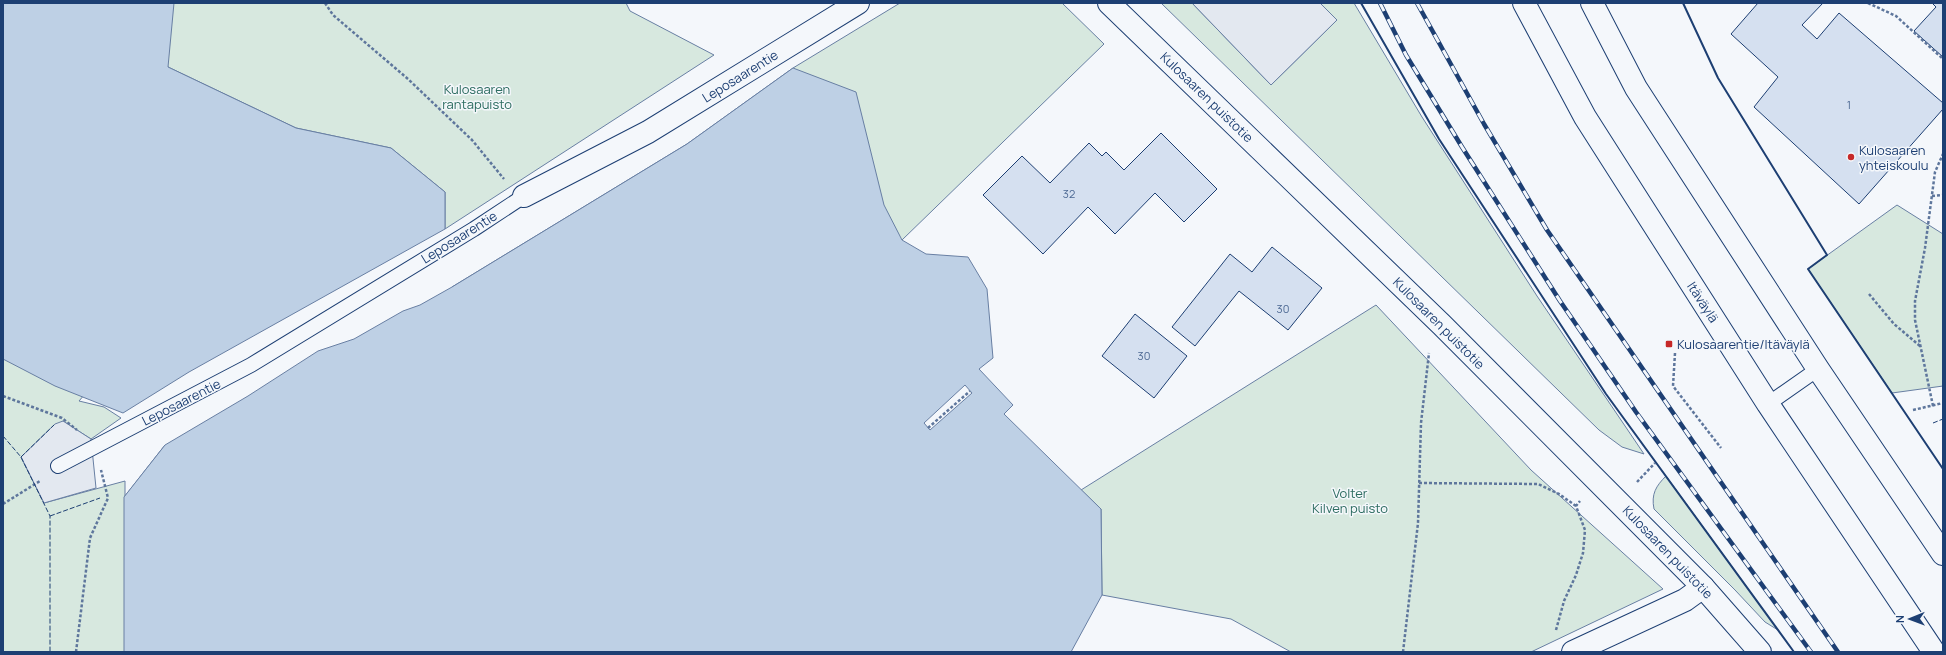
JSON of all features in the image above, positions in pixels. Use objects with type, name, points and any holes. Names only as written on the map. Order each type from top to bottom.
[{"type":"main road","name":"Leposaarentie","points":[[524,196],[648,132],[858,3]]},
{"type":"main road","name":"Kulosaaren puistotie","points":[[1108,3],[1442,325],[1703,587],[1760,652]]},
{"type":"main road","name":"Itäväylä","points":[[1524,3],[1585,117],[1768,404],[1934,652]]},
{"type":"main road","points":[[1592,3],[1636,88],[1818,369],[1943,554]]},
{"type":"main road","points":[[1573,652],[1685,600],[1703,587]]},
{"type":"lane","name":"Leposaarentie","points":[[58,466],[251,365],[474,229],[524,196]]},
{"type":"lane","points":[[1768,404],[1818,369]]},
{"type":"path","points":[[325,3],[333,14],[408,79],[472,140],[501,177],[524,196]]},
{"type":"path","points":[[1868,3],[1896,16],[1943,59]]},
{"type":"path","points":[[1933,406],[1915,320],[1915,301],[1925,248],[1935,172],[1943,154]]},
{"type":"path","points":[[1932,196],[1943,195]]},
{"type":"path","points":[[1870,294],[1894,324],[1921,346]]},
{"type":"path","points":[[1403,652],[1418,523],[1420,423],[1430,347],[1442,325]]},
{"type":"path","points":[[1675,353],[1673,386],[1721,448]]},
{"type":"path","points":[[928,428],[970,391]]},
{"type":"path","points":[[3,396],[62,418],[95,446],[108,498],[90,538],[76,652]]},
{"type":"path","points":[[1912,410],[1943,403]]},
{"type":"path","points":[[3,504],[35,485],[58,466]]},
{"type":"path","points":[[1419,484],[1538,484],[1559,494],[1576,506],[1585,530],[1583,553],[1576,575],[1564,601],[1554,637]]},
{"type":"path","points":[[1576,506],[1582,500]]},
{"type":"green space","name":"Kulosaaren rantapuisto","points":[[122,3],[626,3],[630,11],[714,55],[445,229],[445,192],[391,148],[296,128],[168,67]]},
{"type":"green space","points":[[900,3],[1062,3],[1104,44],[902,240],[452,287],[687,144],[793,68]]},
{"type":"green space","points":[[1161,3],[1192,3],[1271,85],[1337,20],[1320,3],[1354,3],[1422,117],[1537,296],[1644,454],[1622,447],[1599,430]]},
{"type":"green space","points":[[3,167],[132,339],[79,401],[104,407],[121,418],[91,439],[63,421],[21,457],[44,503],[125,481],[125,496],[165,445],[367,652],[3,652]]},
{"type":"green space","points":[[1897,205],[1943,234],[1943,386],[1892,393],[1808,269]]},
{"type":"green space","name":"Volter Kilven puisto","points":[[1376,305],[1531,470],[1663,589],[1531,652],[1291,652],[1231,619],[1102,595],[1101,509],[1081,490]]},
{"type":"green space","points":[[1666,476],[1778,630],[1765,622],[1654,509],[1653,499],[1655,491],[1659,483]]},
{"type":"shaded area","points":[[1192,3],[1320,3],[1337,20],[1271,85]]},
{"type":"shaded area","points":[[63,421],[91,439],[96,488],[44,503],[21,457],[55,424]]},
{"type":"water","points":[[3,3],[174,3],[168,67],[296,128],[391,148],[445,192],[445,229],[189,372],[123,413],[55,386],[3,359]]},
{"type":"water","points":[[793,68],[856,92],[884,205],[902,240],[926,254],[968,257],[987,289],[993,358],[979,369],[1013,405],[1004,414],[1101,509],[1102,595],[1071,652],[124,652],[124,497],[165,445],[248,396],[318,351],[354,339],[403,311],[420,305],[452,287],[687,144]]},
{"type":"pier","points":[[965,385],[972,393],[930,430],[924,423]]},
{"type":"building","points":[[1758,3],[1823,3],[1802,25],[1817,39],[1839,13],[1943,103],[1943,109],[1859,204],[1754,107],[1778,77],[1731,34]]},
{"type":"building","points":[[1932,3],[1943,3],[1943,57],[1914,31],[1936,7]]},
{"type":"building","points":[[1161,133],[1217,189],[1184,222],[1155,193],[1115,234],[1088,207],[1043,254],[983,195],[1022,156],[1050,183],[1089,143],[1102,156],[1106,152],[1124,170]]},
{"type":"building","points":[[1272,247],[1322,288],[1288,330],[1239,291],[1195,346],[1172,327],[1230,254],[1252,272]]},
{"type":"building","points":[[1135,314],[1187,356],[1154,398],[1102,356]]},
{"type":"railway","points":[[1380,3],[1406,55],[1462,147],[1560,301],[1636,412],[1811,652]]},
{"type":"railway","points":[[1417,3],[1484,124],[1547,230],[1838,652]]},
{"type":"fence","points":[[1933,423],[1943,419]]},
{"type":"fence","points":[[21,457],[54,425]]},
{"type":"fence","points":[[3,436],[21,457],[50,516],[50,652]]},
{"type":"fence","points":[[50,516],[100,498]]},
{"type":"wall","points":[[1361,3],[1439,139],[1606,394],[1794,652]]},
{"type":"wall","points":[[1683,3],[1718,78],[1827,255],[1808,269],[1943,469]]},
{"type":"place","name":"Kulosaaren yhteiskoulu","points":[[1851,157]]},
{"type":"place","name":"Kulosaarentie/Itäväylä","points":[[1669,344]]}]
